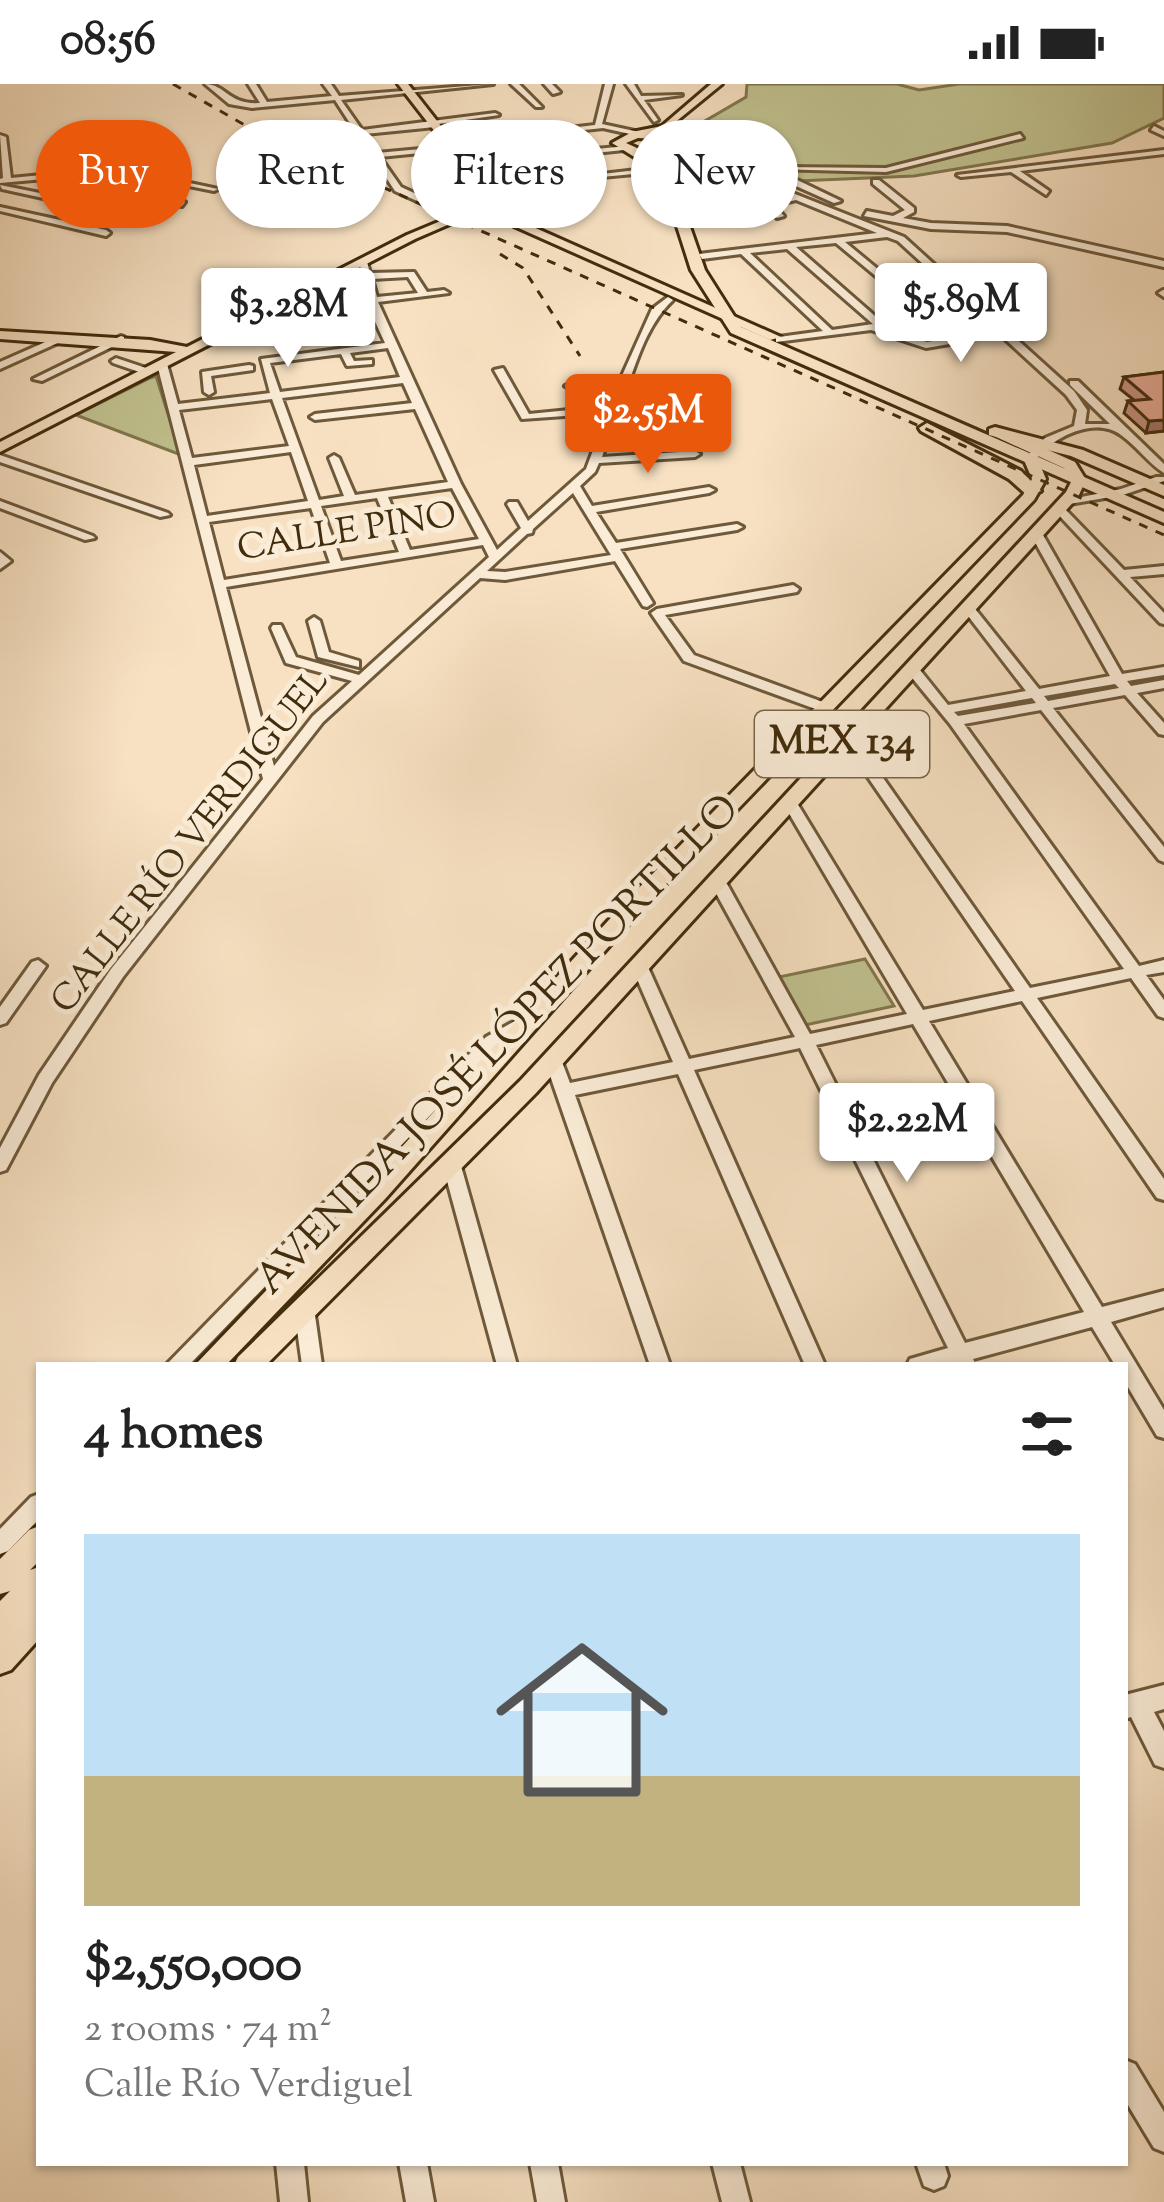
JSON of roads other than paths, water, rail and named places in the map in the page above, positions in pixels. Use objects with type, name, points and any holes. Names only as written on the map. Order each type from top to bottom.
[{"type":"highway","points":[[676,120],[717,84]]},
{"type":"highway","points":[[688,120],[728,84]]},
{"type":"highway","points":[[631,136],[619,139],[621,146],[631,151]]},
{"type":"highway","points":[[689,228],[698,270],[723,317],[891,399],[1038,451],[1161,481]]},
{"type":"highway","points":[[693,228],[723,317]]},
{"type":"highway","points":[[723,317],[1038,451],[1068,496]]},
{"type":"highway","points":[[891,399],[944,440],[1015,476],[1031,494],[1102,495],[1164,522]]},
{"type":"main road","points":[[400,88],[425,120]]},
{"type":"main road","points":[[157,369],[366,268],[430,228]]},
{"type":"main road","points":[[506,228],[723,317]]},
{"type":"main road","points":[[568,252],[664,303],[723,317]]},
{"type":"main road","points":[[686,298],[712,294]]},
{"type":"main road","points":[[0,448],[297,299]]},
{"type":"main road","points":[[0,325],[190,351]]},
{"type":"main road","points":[[0,335],[120,342]]},
{"type":"main road","points":[[1031,494],[1039,479],[1038,451]]},
{"type":"main road","name":"AVENIDA JOSÉ LÓPEZ PORTILLO","points":[[212,1362],[461,1097],[528,1019],[1031,494]]},
{"type":"main road","name":"AVENIDA JOSÉ LÓPEZ PORTILLO","points":[[251,1362],[452,1166],[719,884],[911,668],[1037,536],[1068,496]]},
{"type":"main road","points":[[877,657],[900,654],[911,668]]},
{"type":"main road","points":[[264,1362],[278,1335]]},
{"type":"main road","points":[[0,1580],[36,1543]]},
{"type":"main road","points":[[0,1623],[36,1584]]},
{"type":"main road","points":[[0,1659],[36,1619]]},
{"type":"street","points":[[211,85],[235,84]]},
{"type":"street","points":[[252,84],[266,106]]},
{"type":"street","points":[[327,84],[350,120]]},
{"type":"street","points":[[211,85],[236,104],[266,106],[400,88],[489,84]]},
{"type":"street","points":[[515,84],[538,105]]},
{"type":"street","points":[[588,120],[605,84]]},
{"type":"street","points":[[631,85],[649,84]]},
{"type":"street","points":[[631,85],[653,120]]},
{"type":"street","points":[[640,98],[678,95]]},
{"type":"street","points":[[296,102],[308,120]]},
{"type":"street","points":[[482,120],[495,116]]},
{"type":"street","points":[[982,182],[965,174],[1163,147],[1154,128]]},
{"type":"street","points":[[607,135],[621,146]]},
{"type":"street","points":[[798,170],[874,171],[1020,136]]},
{"type":"street","points":[[2,137],[2,183]]},
{"type":"street","points":[[607,148],[621,146]]},
{"type":"street","points":[[1012,169],[1046,193]]},
{"type":"street","points":[[387,175],[395,186],[411,194]]},
{"type":"street","points":[[2,183],[36,179]]},
{"type":"street","points":[[877,182],[911,210],[892,220],[884,231]]},
{"type":"street","points":[[2,183],[36,191]]},
{"type":"street","points":[[798,183],[892,220],[936,230]]},
{"type":"street","points":[[192,185],[214,189]]},
{"type":"street","points":[[800,199],[884,231],[938,265],[1123,431],[1161,481],[1102,495]]},
{"type":"street","points":[[0,209],[106,233]]},
{"type":"street","points":[[936,230],[923,243],[938,265]]},
{"type":"street","points":[[702,256],[884,231],[936,230],[999,233],[1164,267]]},
{"type":"street","points":[[789,246],[876,327],[919,344],[958,340],[838,240]]},
{"type":"street","points":[[743,251],[830,333]]},
{"type":"street","points":[[424,295],[412,274],[366,268],[391,345],[455,484],[495,557]]},
{"type":"street","points":[[373,300],[444,293]]},
{"type":"street","points":[[269,331],[319,324],[310,306],[297,299]]},
{"type":"street","name":"CALLE RÍO VERDIGUEL","points":[[0,1166],[45,1080],[117,973],[318,719],[528,531],[598,460],[626,381],[664,303]]},
{"type":"street","points":[[777,339],[933,319]]},
{"type":"street","points":[[1004,326],[1075,398],[1082,410],[1079,427]]},
{"type":"street","points":[[0,365],[59,339]]},
{"type":"street","points":[[38,379],[120,342]]},
{"type":"street","points":[[337,566],[264,360],[391,345]]},
{"type":"street","points":[[344,350],[350,364],[369,362]]},
{"type":"street","points":[[307,354],[313,369]]},
{"type":"street","points":[[116,361],[157,369],[173,402],[270,779]]},
{"type":"street","points":[[209,392],[206,374],[249,368]]},
{"type":"street","points":[[499,370],[526,417],[664,403],[677,421],[694,422]]},
{"type":"street","points":[[173,402],[407,379]]},
{"type":"street","points":[[570,386],[626,381]]},
{"type":"street","points":[[173,402],[249,387]]},
{"type":"street","points":[[315,417],[419,405]]},
{"type":"street","points":[[1038,451],[1079,427],[1100,424],[1123,431]]},
{"type":"street","points":[[188,462],[295,448]]},
{"type":"street","points":[[598,460],[695,454]]},
{"type":"street","points":[[0,458],[164,515]]},
{"type":"street","points":[[334,458],[351,499]]},
{"type":"street","points":[[202,520],[455,484]]},
{"type":"street","points":[[574,487],[689,658],[826,708]]},
{"type":"street","points":[[588,510],[709,490]]},
{"type":"street","points":[[381,494],[406,554]]},
{"type":"street","points":[[1068,496],[1121,574],[1164,620]]},
{"type":"street","points":[[0,504],[89,538]]},
{"type":"street","points":[[513,504],[528,531]]},
{"type":"street","points":[[476,574],[505,576],[737,527]]},
{"type":"street","points":[[1037,536],[1123,684],[1164,731]]},
{"type":"street","name":"CALLE PINO","points":[[218,585],[486,541]]},
{"type":"street","points":[[1121,574],[1164,569]]},
{"type":"street","points":[[652,608],[793,589]]},
{"type":"street","points":[[968,608],[1164,857]]},
{"type":"street","points":[[314,621],[323,654],[365,675]]},
{"type":"street","points":[[278,628],[291,660],[365,675]]},
{"type":"street","points":[[911,668],[951,715],[1164,1012]]},
{"type":"street","points":[[951,715],[1123,684],[1164,670]]},
{"type":"street","points":[[1123,684],[1164,684]]},
{"type":"street","points":[[848,738],[1164,1193]]},
{"type":"street","points":[[790,803],[1125,1362]]},
{"type":"street","points":[[719,884],[806,1040],[963,1359],[1164,1299]]},
{"type":"street","points":[[0,1019],[38,965]]},
{"type":"street","points":[[639,965],[814,1362]]},
{"type":"street","points":[[564,1091],[1164,966]]},
{"type":"street","points":[[0,988],[20,991]]},
{"type":"street","points":[[179,1362],[492,1041],[528,1019]]},
{"type":"street","points":[[553,1058],[659,1362]]},
{"type":"street","points":[[452,1166],[506,1362]]},
{"type":"street","points":[[304,1308],[313,1362]]},
{"type":"street","points":[[1128,1368],[1164,1430]]},
{"type":"street","points":[[0,1544],[36,1507]]},
{"type":"street","points":[[1164,1697],[1131,1705],[1164,1756]]},
{"type":"street","points":[[1128,2079],[1164,2138]]},
{"type":"street","points":[[290,2166],[294,2202]]},
{"type":"street","points":[[414,2166],[420,2202]]},
{"type":"street","points":[[545,2166],[551,2202]]},
{"type":"street","points":[[727,2166],[736,2202]]},
{"type":"railway","points":[[173,84],[250,128],[1164,535]]},
{"type":"railway","points":[[500,254],[523,268],[580,356]]}]
